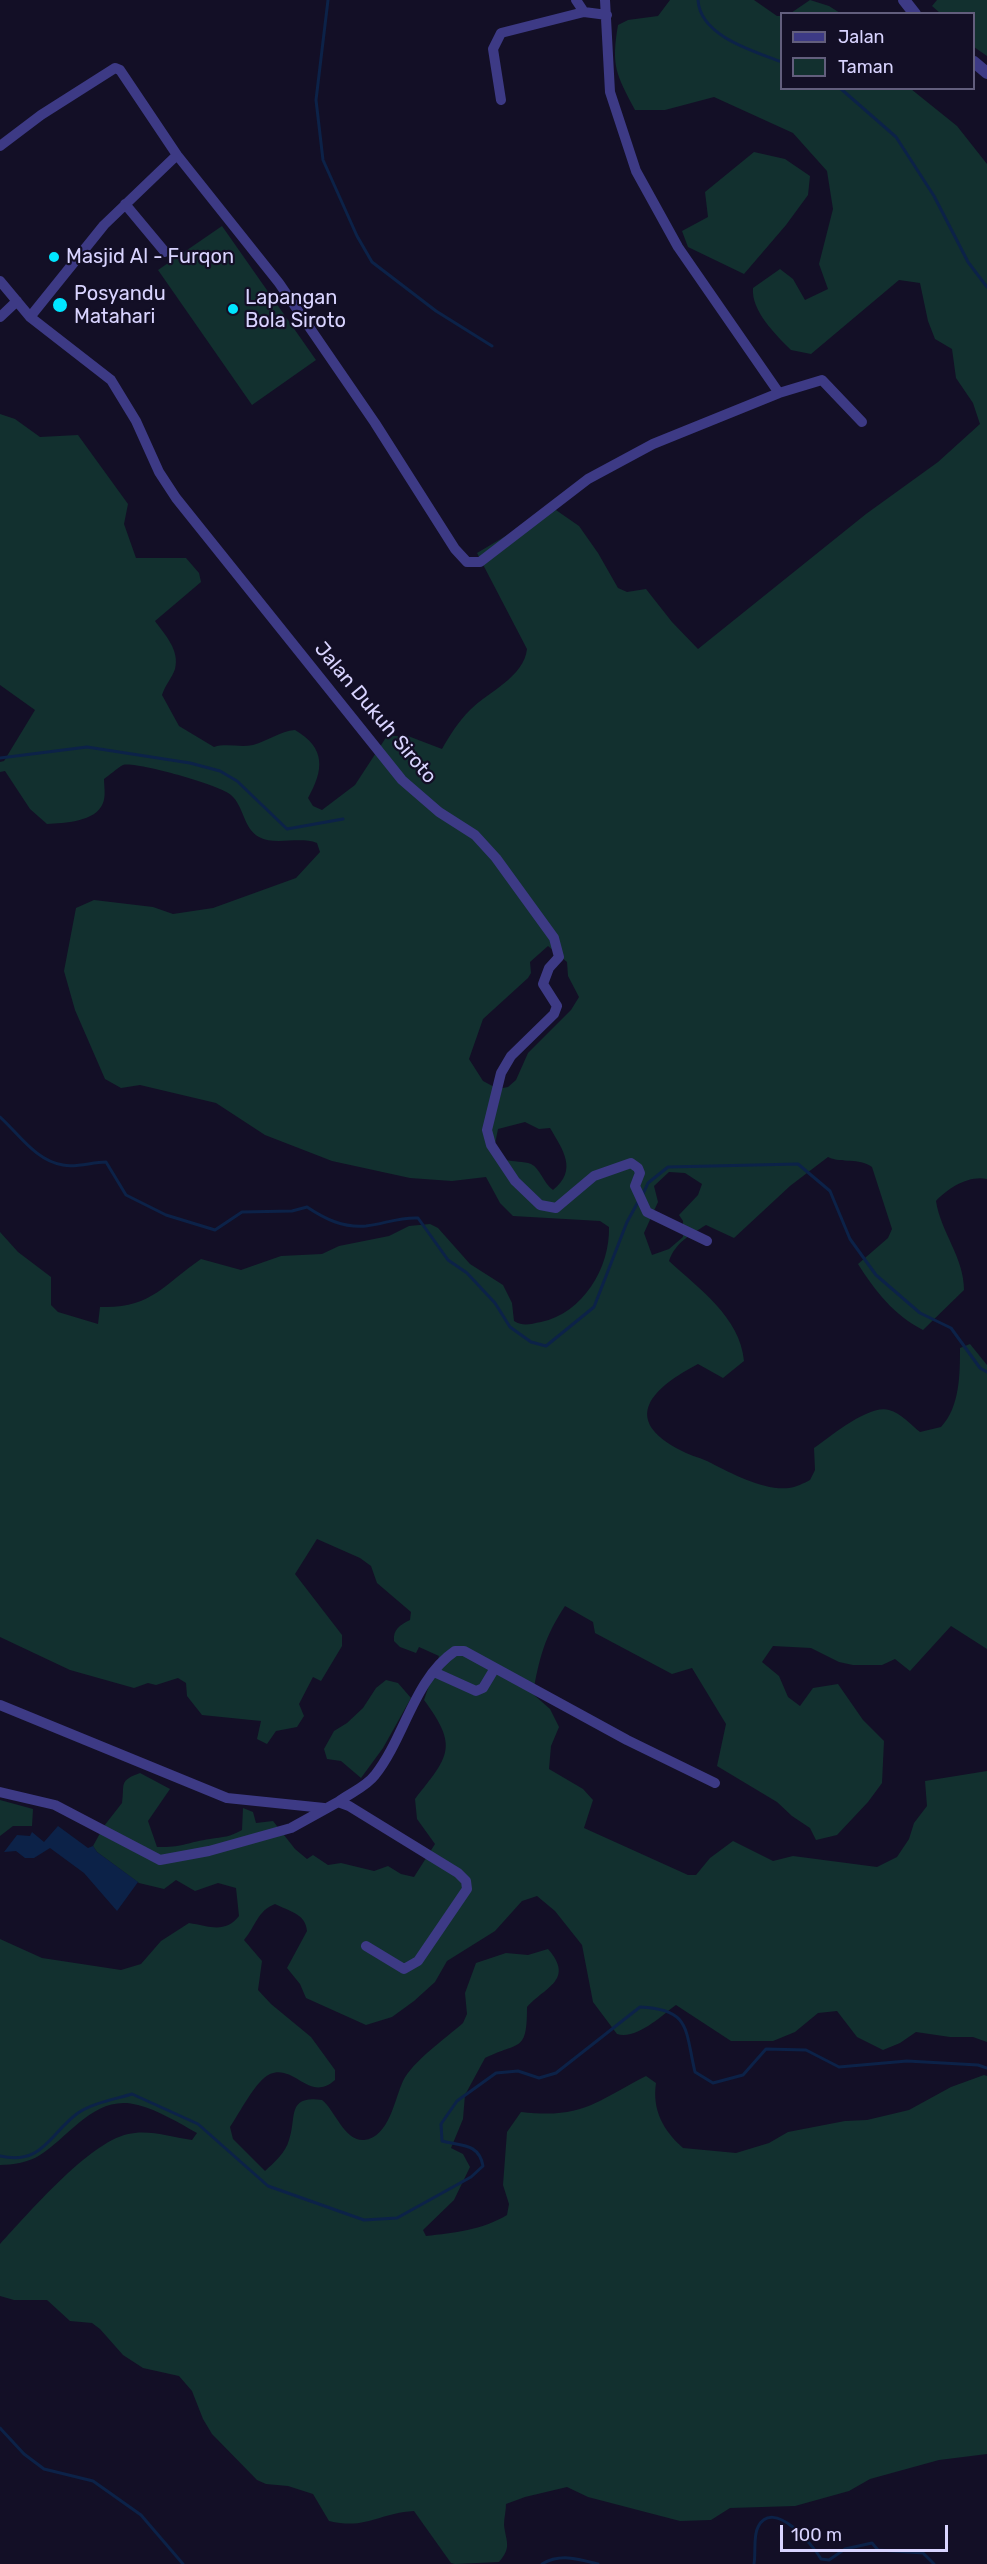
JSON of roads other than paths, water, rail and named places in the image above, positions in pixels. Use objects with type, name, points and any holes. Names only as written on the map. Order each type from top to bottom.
[{"type":"street","points":[[576,0],[584,12]]},
{"type":"street","points":[[605,0],[610,92],[636,171],[678,247],[779,393]]},
{"type":"street","points":[[904,0],[913,12]]},
{"type":"street","points":[[501,100],[493,49],[501,33],[584,12],[607,15]]},
{"type":"street","points":[[975,63],[987,73]]},
{"type":"street","points":[[0,146],[41,115],[115,68],[120,70],[177,155],[279,283],[375,423],[455,549],[468,562],[480,562],[588,479],[653,444],[779,393],[822,380],[862,422]]},
{"type":"street","points":[[30,317],[66,269],[125,204],[177,155]]},
{"type":"street","points":[[125,204],[165,252]]},
{"type":"street","name":"Jalan Dukuh Siroto","points":[[0,281],[30,317],[111,380],[136,421],[159,472],[176,498],[402,780],[439,812],[475,835],[496,858],[554,938],[559,957],[549,968],[543,984],[557,1006],[554,1014],[511,1056],[501,1073],[487,1130],[491,1145],[504,1167],[540,1205],[556,1208],[594,1176],[631,1163],[638,1168],[640,1173],[635,1185],[647,1212],[707,1241]]},
{"type":"street","points":[[0,317],[17,301]]},
{"type":"street","points":[[0,1792],[55,1805],[159,1860],[209,1851],[291,1828],[338,1802],[375,1776],[434,1672],[455,1650],[464,1651],[627,1740],[715,1783]]},
{"type":"street","points":[[434,1672],[476,1691],[483,1688],[495,1668]]},
{"type":"street","points":[[0,1705],[227,1798],[324,1808]]},
{"type":"street","points":[[338,1802],[349,1806],[459,1873],[466,1881],[467,1889],[418,1960],[404,1969],[366,1946]]},
{"type":"water","points":[[58,1826],[88,1848],[93,1846],[97,1852],[138,1882],[117,1911],[84,1873],[50,1848],[34,1858],[25,1858],[16,1851],[4,1852],[17,1835],[30,1836],[32,1832],[44,1842]]},
{"type":"waterway","points":[[328,0],[316,100],[323,160],[357,236],[372,262],[436,311],[492,346]]},
{"type":"waterway","points":[[698,0],[701,13],[718,33],[743,47],[780,61]]},
{"type":"waterway","points":[[842,90],[896,137],[934,196],[968,262],[987,287]]},
{"type":"waterway","points":[[0,758],[87,747],[190,763],[220,771],[237,781],[287,829],[343,819]]},
{"type":"waterway","points":[[0,1117],[28,1146],[44,1158],[68,1166],[106,1162],[126,1195],[166,1215],[215,1230],[242,1212],[292,1211],[307,1207],[328,1219],[350,1226],[366,1226],[418,1218],[448,1260],[467,1273],[495,1303],[510,1327],[531,1342],[546,1346],[594,1307],[627,1222],[638,1202]]},
{"type":"waterway","points":[[643,1194],[648,1183],[668,1167],[798,1164],[830,1191],[850,1239],[876,1275],[920,1313],[951,1328],[980,1368],[987,1372]]},
{"type":"waterway","points":[[0,2156],[15,2158],[36,2152],[78,2113],[97,2104],[132,2094],[198,2124],[268,2186],[364,2220],[397,2218],[471,2177],[483,2166],[478,2153],[473,2149],[442,2141],[441,2124],[457,2101],[496,2073],[518,2071],[539,2078],[556,2073],[640,2007],[669,2012],[677,2017],[687,2034],[695,2072],[713,2083],[743,2075],[766,2049],[806,2050],[839,2067],[907,2061],[978,2065],[987,2068]]},
{"type":"waterway","points":[[0,2428],[24,2454],[44,2469],[93,2481],[141,2515],[183,2564]]},
{"type":"waterway","points":[[754,2564],[756,2531],[765,2519],[773,2517],[792,2526],[821,2559],[829,2560],[845,2549],[872,2543],[878,2550],[923,2553],[934,2564]]},
{"type":"waterway","points":[[542,2564],[563,2558],[598,2564]]},
{"type":"place","name":"Masjid Al - Furqon","points":[[54,257]]},
{"type":"place","name":"Posyandu Matahari","points":[[60,305]]},
{"type":"place","name":"Lapangan Bola Siroto","points":[[233,309]]}]
